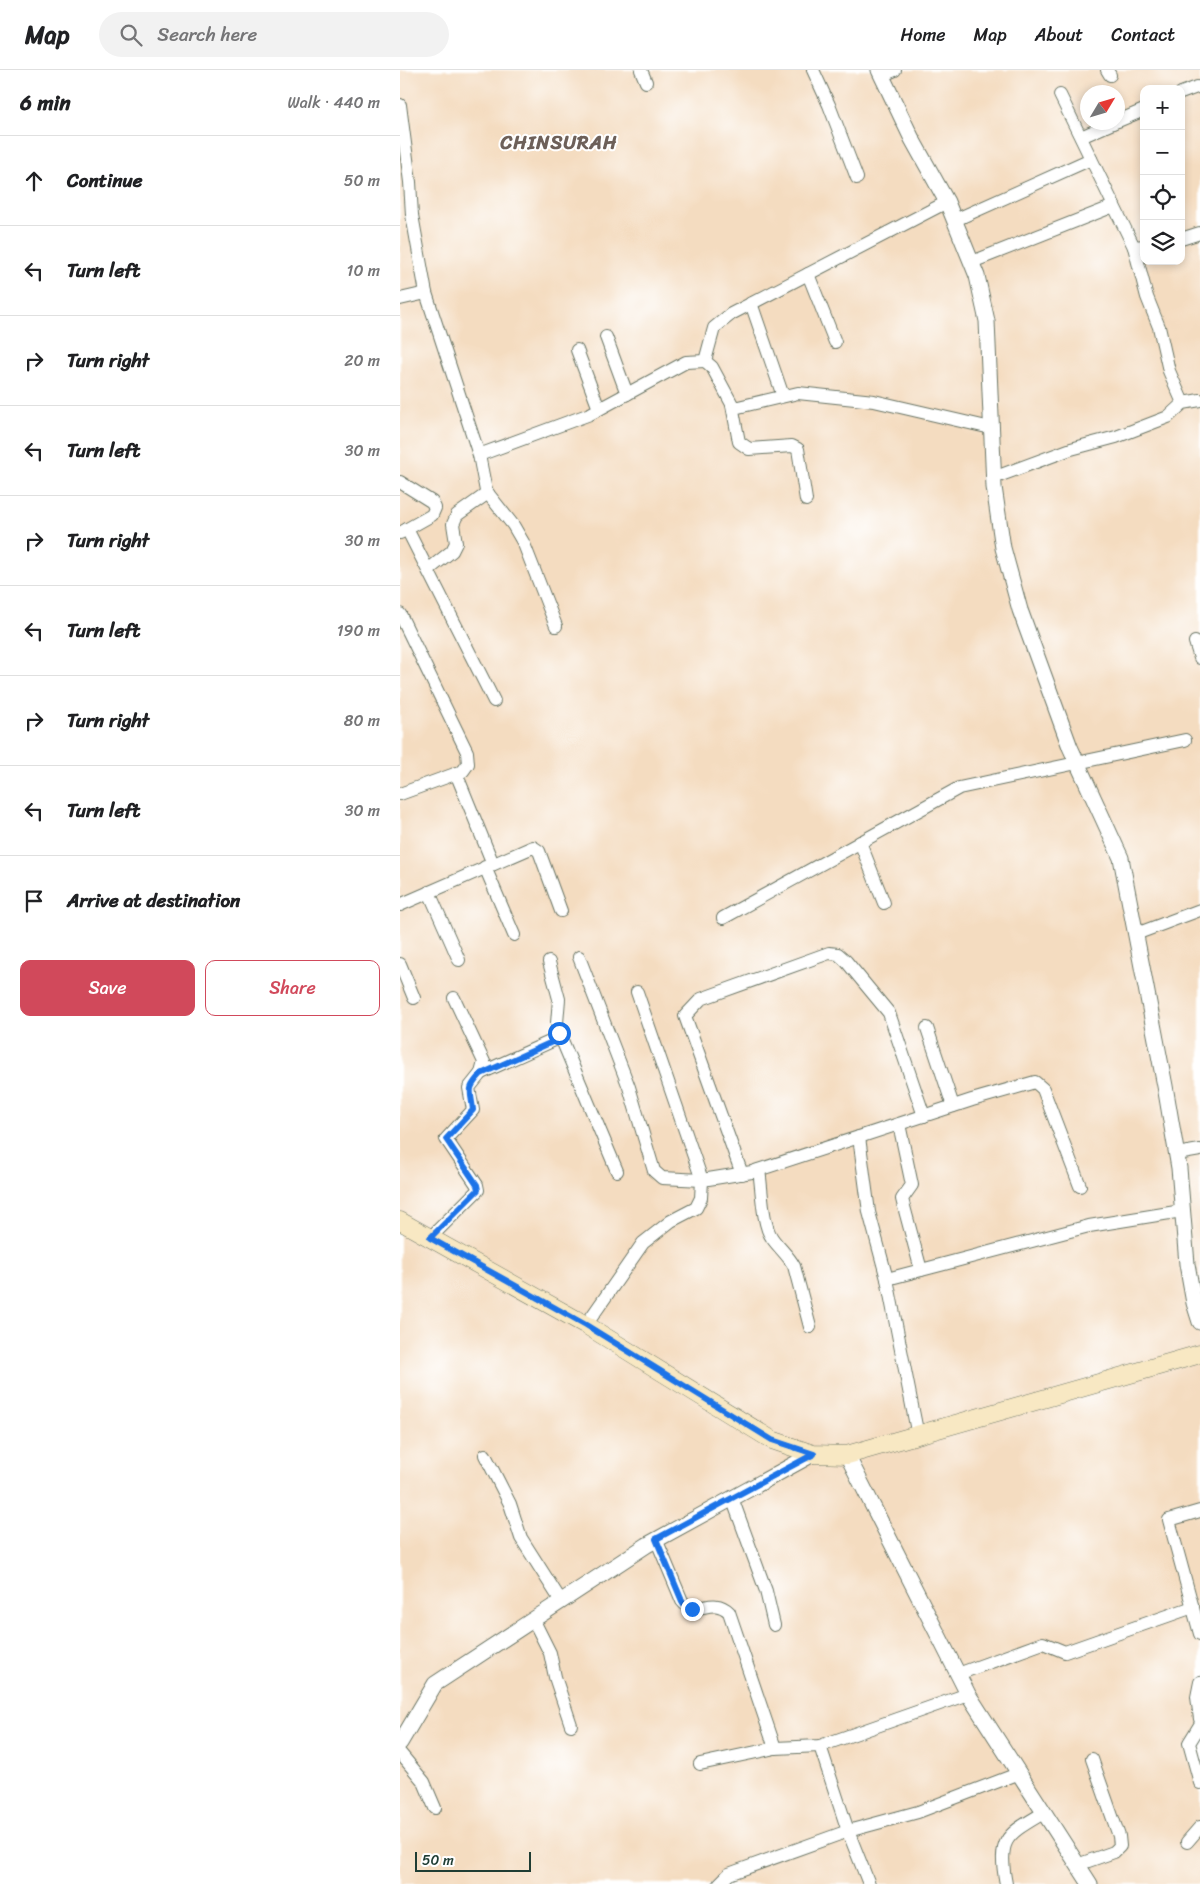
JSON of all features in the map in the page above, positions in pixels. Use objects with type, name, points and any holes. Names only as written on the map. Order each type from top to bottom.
[{"type":"main road","points":[[400,1221],[586,1325],[765,1435],[814,1454],[847,1455],[1200,1354]]},
{"type":"street","points":[[813,70],[830,105],[858,178]]},
{"type":"street","points":[[885,72],[955,220],[972,262],[987,321],[993,478],[1003,548],[1020,610],[1078,764],[1121,858],[1177,1154],[1187,1264],[1194,1303],[1200,1322]]},
{"type":"street","points":[[1185,91],[1197,86]]},
{"type":"street","points":[[1060,95],[1114,206],[1139,246],[1147,297],[1160,328],[1169,371],[1183,404]]},
{"type":"street","points":[[400,105],[405,183],[426,293],[479,455],[488,493],[513,525],[524,544],[556,626]]},
{"type":"street","points":[[1125,118],[1140,112]]},
{"type":"street","points":[[1081,138],[1098,130]]},
{"type":"street","points":[[955,220],[1091,159]]},
{"type":"street","points":[[705,361],[714,328],[731,314],[946,202]]},
{"type":"street","points":[[972,262],[1114,206]]},
{"type":"street","points":[[1185,238],[1200,234]]},
{"type":"street","points":[[808,274],[835,342]]},
{"type":"street","points":[[400,299],[426,293]]},
{"type":"street","points":[[751,303],[783,396]]},
{"type":"street","points":[[606,337],[627,394]]},
{"type":"street","points":[[577,350],[599,409]]},
{"type":"street","points":[[479,455],[599,409],[686,362],[705,361],[712,367],[732,405],[739,442],[742,447],[749,449],[792,446],[798,449],[806,500]]},
{"type":"street","points":[[732,405],[734,408],[798,393],[874,400],[991,428]]},
{"type":"street","points":[[993,478],[1071,450],[1116,437],[1168,417],[1183,404],[1200,400]]},
{"type":"street","points":[[400,482],[432,502],[435,508],[432,515],[404,531],[428,570],[494,701]]},
{"type":"street","points":[[428,570],[452,551],[456,543],[453,524],[457,515],[488,493]]},
{"type":"street","points":[[400,614],[467,752],[466,767],[456,773],[400,794]]},
{"type":"street","points":[[1196,642],[1200,658]]},
{"type":"street","points":[[723,918],[959,788],[1185,740]]},
{"type":"street","points":[[456,773],[514,935]]},
{"type":"street","points":[[860,842],[884,903]]},
{"type":"street","points":[[400,905],[529,848],[536,848],[561,910]]},
{"type":"street","points":[[429,892],[459,960]]},
{"type":"street","points":[[1136,934],[1200,910]]},
{"type":"street","points":[[742,1174],[685,1016],[701,999],[829,953],[838,954],[846,961],[889,1013],[924,1116]]},
{"type":"street","points":[[579,957],[629,1087],[654,1171],[662,1178],[702,1180],[759,1170],[952,1106],[1035,1082],[1043,1090],[1080,1186]]},
{"type":"street","points":[[549,962],[559,999],[556,1023],[617,1171]]},
{"type":"street","points":[[400,964],[414,998]]},
{"type":"street","points":[[586,1325],[643,1243],[671,1221],[696,1208],[701,1198],[702,1180],[637,992]]},
{"type":"street","points":[[454,998],[484,1062],[481,1074]]},
{"type":"street","points":[[927,1028],[952,1106]]},
{"type":"street","points":[[430,1238],[478,1190],[477,1185],[446,1139],[473,1110],[469,1088],[481,1074],[561,1038]]},
{"type":"street","points":[[899,1124],[912,1185],[902,1199],[921,1270]]},
{"type":"street","points":[[858,1137],[869,1212],[888,1279],[918,1436]]},
{"type":"street","points":[[1177,1154],[1200,1150]]},
{"type":"street","points":[[759,1170],[767,1228],[772,1238],[790,1258],[794,1266],[810,1327]]},
{"type":"street","points":[[888,1279],[1089,1226],[1182,1211]]},
{"type":"street","points":[[402,1731],[435,1684],[656,1539],[814,1454]]},
{"type":"street","points":[[485,1455],[510,1504],[521,1538],[561,1601]]},
{"type":"street","points":[[847,1455],[968,1694],[1090,1884]]},
{"type":"street","points":[[732,1498],[766,1591],[774,1625]]},
{"type":"street","points":[[1200,1511],[1169,1520],[1200,1634]]},
{"type":"street","points":[[656,1539],[686,1607],[692,1609],[722,1605],[729,1612],[775,1748]]},
{"type":"street","points":[[958,1674],[1043,1643],[1065,1652],[1193,1606]]},
{"type":"street","points":[[533,1619],[550,1653],[555,1677],[571,1725]]},
{"type":"street","points":[[1200,1682],[1197,1697],[1200,1718]]},
{"type":"street","points":[[700,1764],[775,1748],[820,1746],[968,1694]]},
{"type":"street","points":[[1200,1725],[1188,1742],[1200,1783]]},
{"type":"street","points":[[820,1746],[848,1831],[869,1884]]},
{"type":"street","points":[[400,1753],[424,1782],[434,1808]]},
{"type":"street","points":[[1077,1864],[1110,1854],[1120,1846],[1119,1836],[1092,1759]]},
{"type":"street","points":[[719,1884],[728,1874],[848,1831],[918,1812],[1020,1773]]},
{"type":"street","points":[[1006,1884],[1001,1860],[1003,1847],[1011,1833],[1044,1812]]},
{"type":"street","points":[[1187,1842],[1200,1827]]},
{"type":"district","name":"CHINSURAH","points":[[559,142]]},
{"type":"route","points":[[559,1033],[561,1038],[481,1074],[472,1083],[469,1088],[473,1105],[471,1115],[446,1139],[477,1185],[478,1190],[430,1238],[586,1325],[772,1440],[814,1454],[656,1539],[682,1601],[686,1607],[692,1609]]}]
